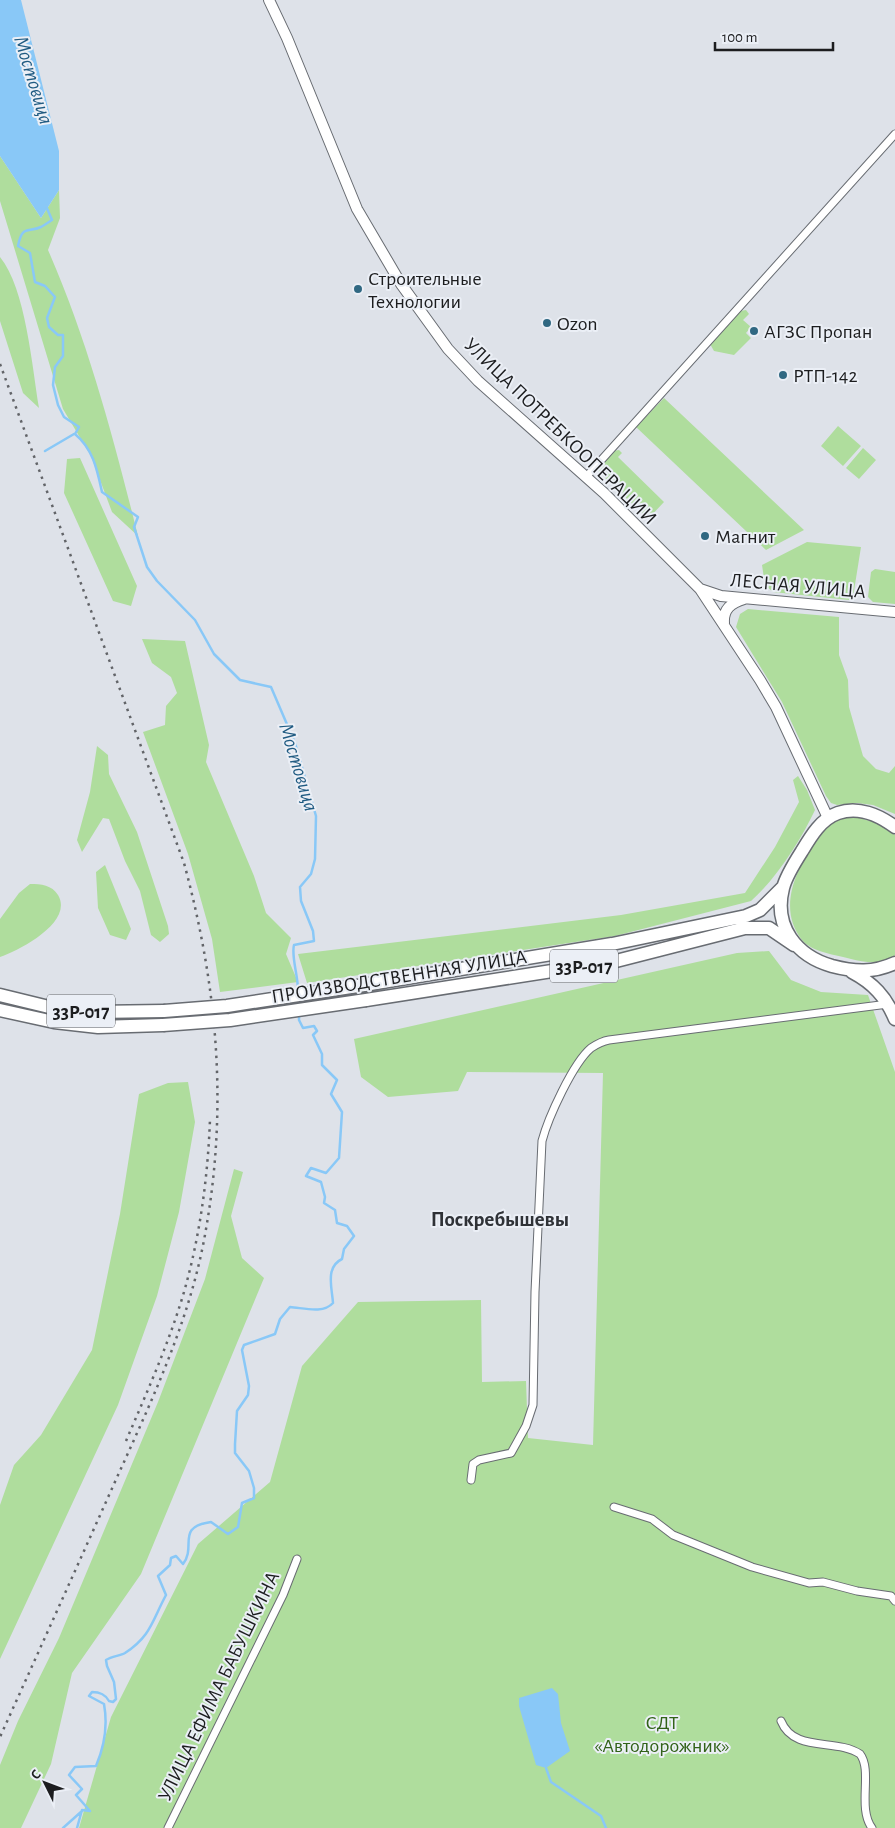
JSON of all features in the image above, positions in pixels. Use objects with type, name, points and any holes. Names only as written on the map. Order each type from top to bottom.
[{"type":"highway","name":"33Р-017","points":[[895,827],[885,819],[869,812],[852,810],[839,812],[828,818],[810,837],[783,887],[781,902],[784,924],[794,945],[808,956],[825,964],[850,971],[866,980],[878,990],[888,1004],[895,1019]]},
{"type":"highway","name":"ПРОИЗВОДСТВЕННАЯ УЛИЦА","points":[[0,995],[49,1006],[94,1012],[164,1011],[227,1006],[364,986],[612,944],[746,916],[760,910],[783,887]]},
{"type":"highway","name":"ПРОИЗВОДСТВЕННАЯ УЛИЦА","points":[[0,1010],[54,1022],[98,1027],[230,1020],[616,962],[744,928],[769,928],[794,945]]},
{"type":"highway","name":"33Р-017","points":[[850,971],[880,970],[895,963]]},
{"type":"main road","name":"УЛИЦА ПОТРЕБКООПЕРАЦИИ","points":[[269,0],[290,46],[357,210],[386,262],[430,325],[456,358],[512,413],[586,477],[700,589],[724,623],[776,707],[828,818]]},
{"type":"main road","name":"ЛЕСНАЯ УЛИЦА","points":[[700,589],[720,596],[895,612]]},
{"type":"main road","points":[[724,623],[724,616],[728,608],[738,601],[747,598]]},
{"type":"street","points":[[586,477],[895,134]]},
{"type":"street","points":[[471,1480],[473,1464],[479,1460],[511,1454],[526,1426],[533,1405],[535,1292],[542,1141],[546,1125],[584,1056],[597,1044],[609,1040],[888,1004]]},
{"type":"street","points":[[614,1506],[652,1519],[673,1535],[752,1567],[809,1583],[823,1582],[857,1591],[891,1596],[895,1601]]},
{"type":"street","name":"УЛИЦА ЕФИМА БАБУШКИНА","points":[[168,1828],[283,1595],[296,1559]]},
{"type":"street","points":[[781,1721],[784,1728],[796,1738],[860,1754],[864,1761],[864,1794],[869,1824],[872,1828]]},
{"type":"green space","points":[[0,156],[41,218],[59,190],[60,218],[48,250],[88,355],[110,427],[138,536],[112,512],[91,456],[63,409],[0,201]]},
{"type":"green space","points":[[0,257],[9,271],[22,308],[39,408],[23,393],[0,321]]},
{"type":"green space","points":[[746,310],[749,314],[743,320],[751,327],[746,333],[751,338],[734,355],[714,351],[710,344],[740,311]]},
{"type":"green space","points":[[664,398],[804,530],[766,550],[636,427]]},
{"type":"green space","points":[[838,426],[861,446],[843,466],[821,446]]},
{"type":"green space","points":[[863,448],[876,460],[859,479],[846,468]]},
{"type":"green space","points":[[619,450],[622,453],[618,457],[664,502],[648,519],[596,469],[613,451]]},
{"type":"green space","points":[[80,458],[137,586],[131,606],[113,601],[64,493],[67,459]]},
{"type":"green space","points":[[807,542],[861,547],[853,597],[849,600],[773,592],[765,585],[762,565]]},
{"type":"green space","points":[[875,569],[895,572],[895,604],[873,602],[868,597],[871,572]]},
{"type":"green space","points":[[748,609],[839,617],[839,655],[848,680],[849,707],[863,756],[876,769],[889,773],[895,766],[895,814],[873,805],[857,803],[837,805],[831,803],[782,702],[736,627],[740,614]]},
{"type":"green space","points":[[142,639],[185,641],[209,745],[206,762],[254,876],[266,913],[291,938],[286,954],[298,982],[220,992],[212,939],[188,854],[143,732],[165,725],[166,706],[177,693],[171,677],[152,663]]},
{"type":"green space","points":[[97,746],[108,755],[109,774],[137,832],[168,926],[169,934],[160,942],[151,935],[140,891],[125,861],[109,819],[103,818],[82,852],[77,840],[90,792]]},
{"type":"green space","points":[[798,776],[807,790],[815,810],[787,859],[770,882],[751,901],[615,936],[307,983],[298,954],[621,915],[745,893],[775,847],[799,802],[793,780]]},
{"type":"green space","points":[[852,816],[881,824],[895,835],[895,955],[885,961],[868,962],[856,960],[811,947],[802,940],[795,928],[791,915],[792,889],[796,876],[809,852],[823,832],[833,822]]},
{"type":"green space","points":[[105,865],[131,929],[126,940],[110,935],[98,908],[96,872]]},
{"type":"green space","points":[[30,884],[46,886],[56,892],[61,905],[58,915],[52,925],[42,934],[20,948],[0,957],[0,919],[19,893]]},
{"type":"green space","name":"СДТ «Автодорожник»","points":[[769,951],[791,980],[821,992],[868,995],[895,1072],[895,1828],[79,1828],[111,1717],[198,1544],[270,1482],[302,1366],[358,1302],[481,1300],[482,1382],[526,1381],[528,1438],[593,1445],[603,1073],[467,1072],[458,1091],[388,1097],[361,1077],[354,1039],[737,953]]},
{"type":"green space","points":[[188,1082],[195,1122],[179,1212],[157,1296],[118,1405],[0,1659],[0,1505],[14,1465],[41,1435],[92,1350],[120,1214],[139,1094],[168,1083]]},
{"type":"green space","points":[[234,1169],[243,1172],[231,1216],[242,1258],[264,1278],[141,1574],[72,1673],[51,1764],[21,1828],[0,1828],[0,1765],[18,1721],[59,1638],[158,1402],[205,1279]]},
{"type":"water","points":[[0,0],[21,0],[59,151],[59,190],[41,218],[0,156]]},
{"type":"water","points":[[552,1688],[558,1694],[561,1723],[570,1751],[546,1768],[536,1765],[519,1706],[519,1698]]},
{"type":"waterway","name":"Мостовица","points":[[46,206],[52,220],[41,227],[23,232],[18,246],[30,253],[35,282],[45,286],[55,297],[47,318],[49,327],[58,335],[63,335],[63,356],[55,367],[53,385],[58,405],[64,417],[79,427],[75,434],[90,453],[96,467],[102,492],[138,517],[134,527],[147,567],[157,581],[195,620],[214,654],[240,680],[271,687],[295,743],[316,816],[315,859],[311,874],[300,887],[301,901],[313,931],[314,941],[294,945],[293,955],[298,990]]},
{"type":"waterway","points":[[45,451],[74,434]]},
{"type":"waterway","name":"Мостовица","points":[[77,1828],[82,1810],[90,1811],[76,1795],[82,1789],[69,1775],[75,1767],[96,1766],[102,1751],[106,1728],[104,1704],[89,1696],[92,1692],[95,1692],[104,1695],[109,1701],[113,1702],[116,1699],[114,1682],[106,1660],[125,1653],[134,1647],[146,1634],[166,1595],[158,1576],[170,1565],[171,1558],[176,1556],[183,1564],[187,1557],[190,1533],[193,1528],[211,1522],[228,1534],[238,1527],[242,1503],[254,1498],[254,1488],[249,1471],[235,1453],[237,1411],[248,1395],[249,1386],[242,1350],[244,1345],[275,1334],[280,1319],[290,1307],[319,1309],[333,1303],[331,1272],[333,1267],[342,1259],[344,1249],[354,1236],[347,1226],[337,1223],[335,1210],[324,1203],[325,1197],[321,1182],[306,1176],[311,1168],[326,1173],[339,1158],[342,1112],[331,1094],[337,1080],[322,1065],[322,1054],[313,1035],[317,1031],[314,1026],[303,1028],[299,1020],[299,1013]]},
{"type":"waterway","points":[[546,1768],[551,1782],[601,1816],[606,1828]]},
{"type":"waterway","points":[[63,1828],[82,1811]]},
{"type":"railway","points":[[0,364],[184,863],[204,954],[211,999],[216,1045],[217,1090],[213,1182],[206,1229],[191,1295],[180,1328],[142,1422],[0,1737]]},
{"type":"railway","points":[[126,1441],[165,1349],[190,1271],[202,1206],[210,1119]]},
{"type":"place","name":"Строительные Технологии","points":[[358,289]]},
{"type":"place","name":"Ozon","points":[[547,323]]},
{"type":"place","name":"АГЗС Пропан","points":[[754,331]]},
{"type":"place","name":"РТП-142","points":[[783,375]]},
{"type":"place","name":"Магнит","points":[[705,536]]},
{"type":"district","name":"Поскребышевы","points":[[500,1219]]}]
